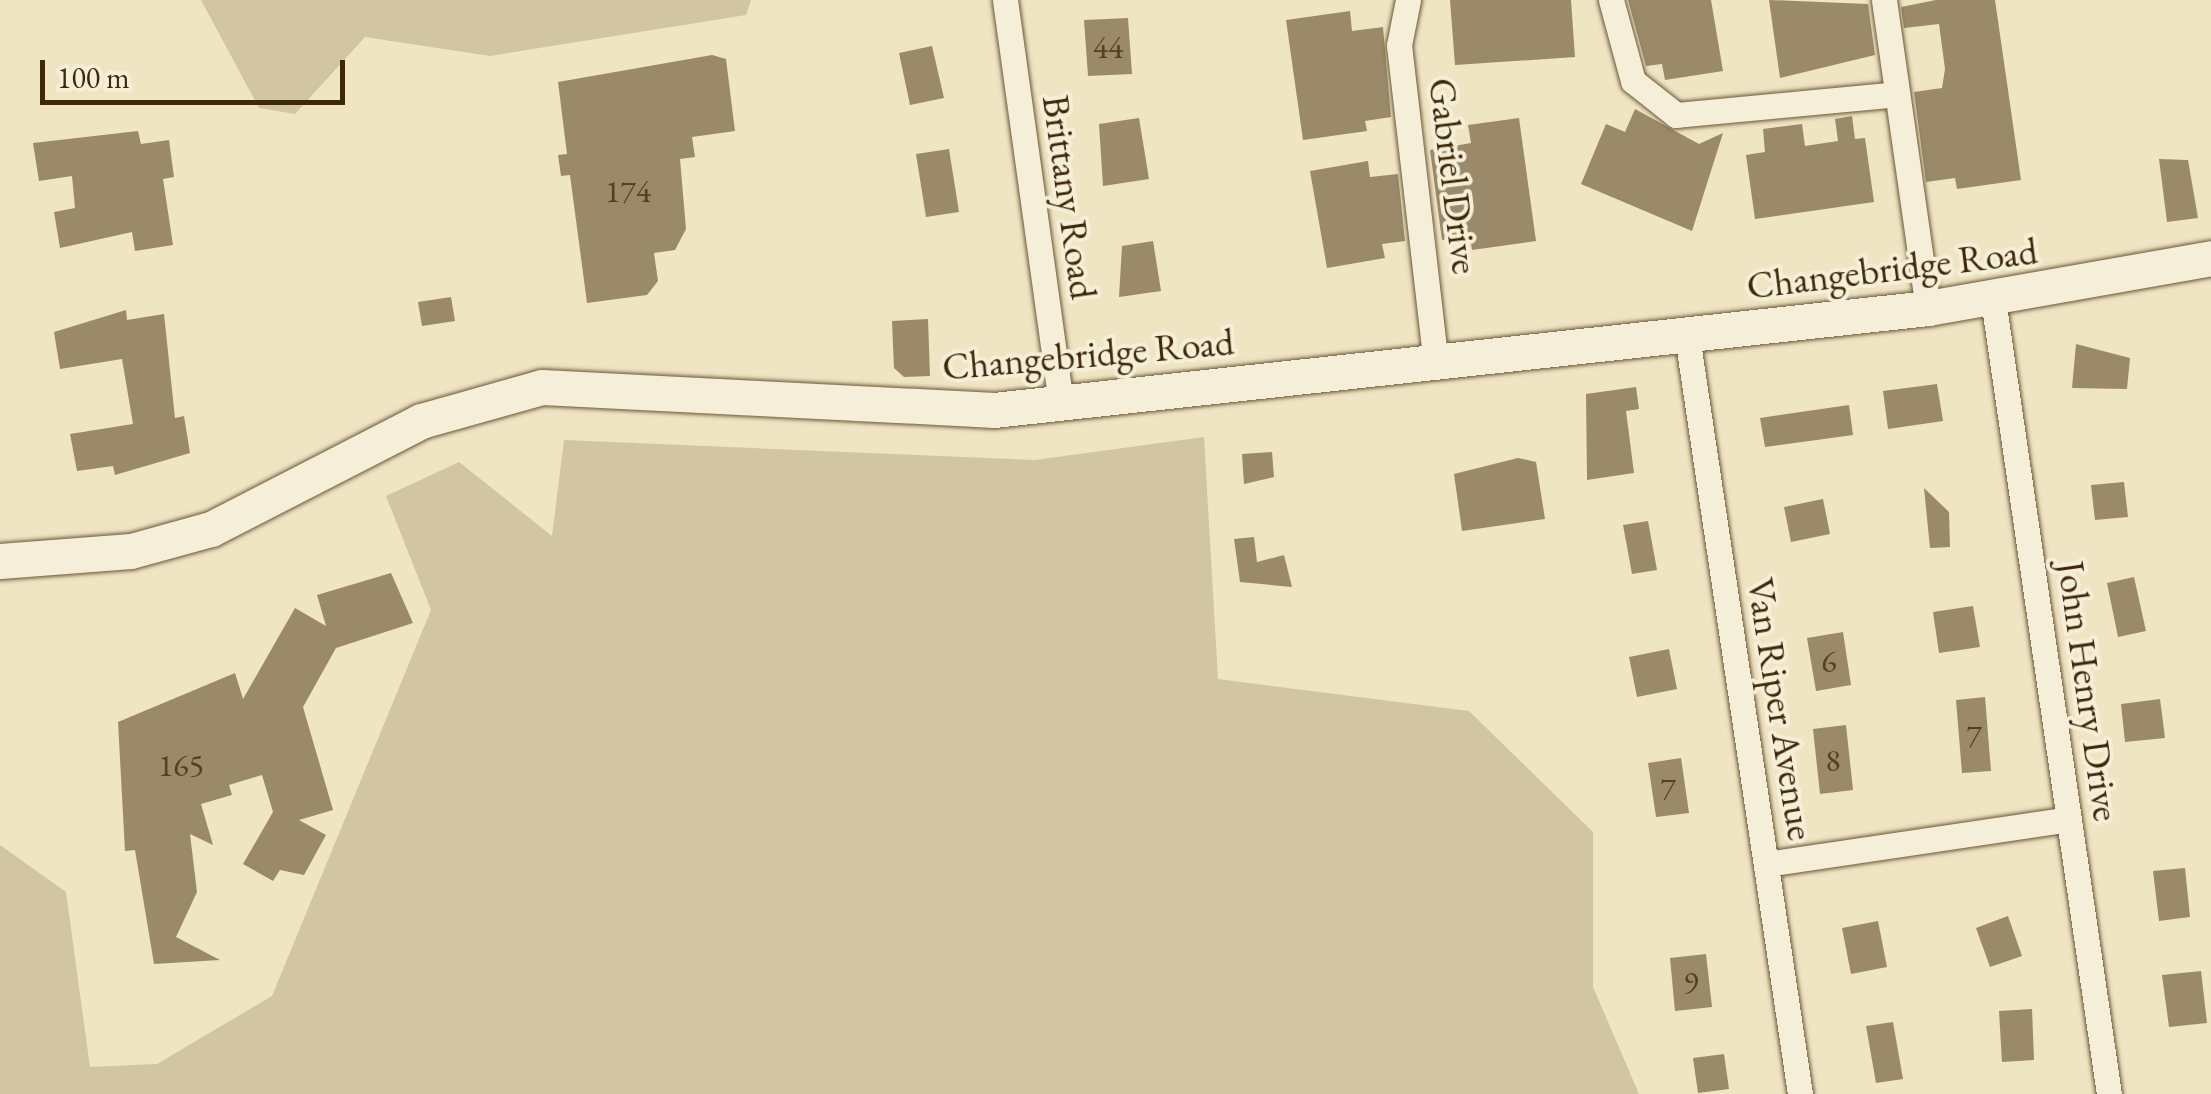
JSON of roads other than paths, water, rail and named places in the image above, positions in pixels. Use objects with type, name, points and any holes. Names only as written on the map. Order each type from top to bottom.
[{"type":"main road","name":"Changebridge Road","points":[[0,561],[131,551],[212,529],[421,421],[542,388],[684,389],[926,411],[1061,405],[1928,308],[2211,258]]},
{"type":"street","name":"Brittany Road","points":[[1005,0],[1061,405]]},
{"type":"street","name":"Gabriel Drive","points":[[1408,0],[1399,44],[1436,364]]},
{"type":"street","points":[[1611,0],[1633,81],[1676,116],[1897,94]]},
{"type":"street","points":[[1884,0],[1928,308]]},
{"type":"street","name":"John Henry Drive","points":[[1993,299],[2110,1094]]},
{"type":"street","name":"Van Riper Avenue","points":[[1688,336],[1800,1094]]},
{"type":"street","points":[[1766,864],[2069,819]]}]
